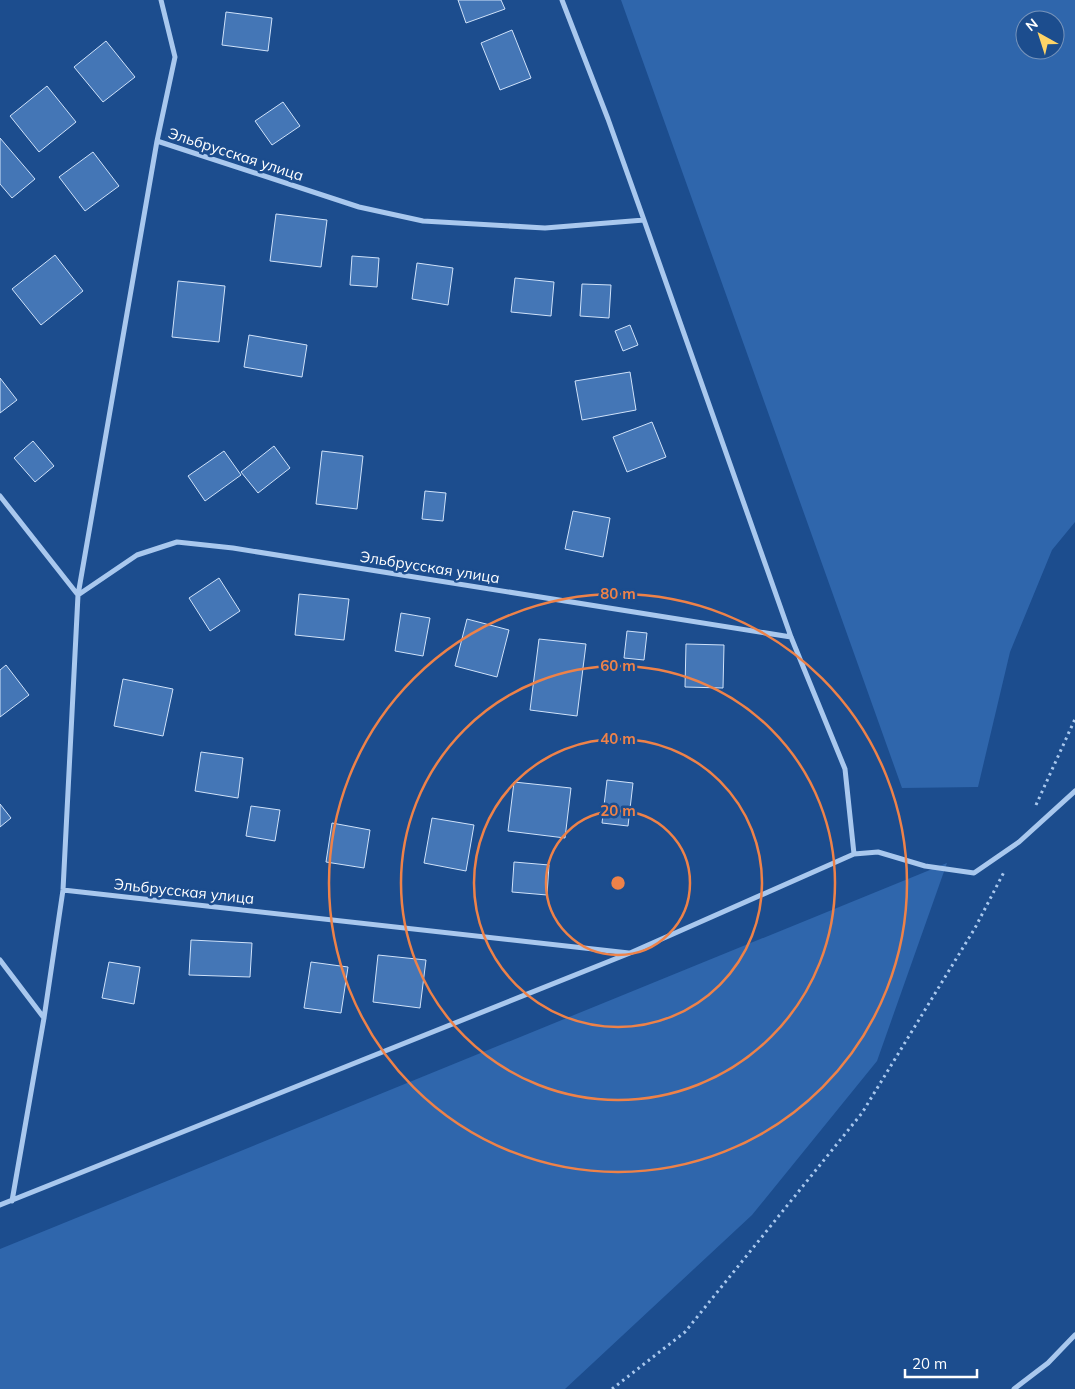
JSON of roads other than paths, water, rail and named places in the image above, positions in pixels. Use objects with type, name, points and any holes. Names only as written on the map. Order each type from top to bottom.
[{"type":"street","points":[[157,141],[175,57],[161,0]]},
{"type":"street","points":[[562,0],[608,119],[791,637],[845,769],[854,854]]},
{"type":"street","name":"Эльбрусская улица","points":[[12,1201],[44,1018],[63,890],[78,595],[157,141],[359,207],[423,221],[545,228],[644,220]]},
{"type":"street","points":[[0,496],[78,595]]},
{"type":"street","name":"Эльбрусская улица","points":[[78,595],[137,555],[176,542],[243,550],[791,637]]},
{"type":"street","points":[[0,1206],[630,953],[854,854],[878,852],[925,866],[974,873],[1019,842],[1075,791]]},
{"type":"street","name":"Эльбрусская улица","points":[[63,890],[630,953]]},
{"type":"street","points":[[0,960],[44,1018]]},
{"type":"street","points":[[1014,1389],[1048,1363],[1075,1335]]}]
